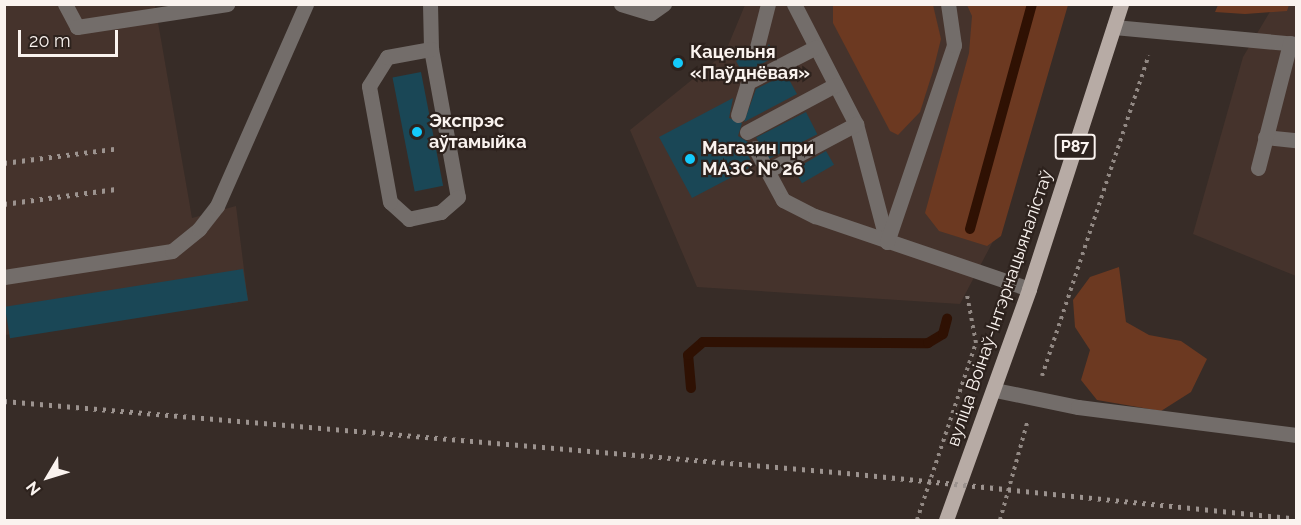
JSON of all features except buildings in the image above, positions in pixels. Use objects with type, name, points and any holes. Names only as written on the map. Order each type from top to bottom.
[{"type":"main road","name":"вуліца Воінаў-Інтэрнацыяналістаў","points":[[946,520],[995,390],[1121,4]]},
{"type":"lane","points":[[65,4],[77,27],[227,4]]},
{"type":"lane","points":[[4,277],[172,250],[199,229],[217,206],[306,4]]},
{"type":"lane","points":[[430,4],[431,49],[458,197],[441,212],[409,219],[390,202],[369,86],[387,57],[431,49]]},
{"type":"lane","points":[[621,4],[651,13],[664,4]]},
{"type":"lane","points":[[756,51],[768,4]]},
{"type":"lane","points":[[794,4],[856,124],[887,242]]},
{"type":"lane","points":[[887,242],[954,45],[948,4]]},
{"type":"lane","points":[[1114,27],[1293,44],[1265,136],[1258,168]]},
{"type":"lane","points":[[738,115],[748,82],[816,47]]},
{"type":"lane","points":[[747,132],[835,85]]},
{"type":"lane","points":[[767,171],[856,124]]},
{"type":"lane","points":[[1265,136],[1296,140]]},
{"type":"lane","points":[[755,148],[783,200],[887,242],[1029,289]]},
{"type":"lane","points":[[995,390],[1034,398],[1296,435]]},
{"type":"path","points":[[1000,520],[1034,398],[1157,31]]},
{"type":"path","points":[[917,520],[976,343],[963,269]]},
{"type":"shaded area","points":[[1218,4],[1289,5],[1287,11],[1245,14],[1215,12]]},
{"type":"shaded area","points":[[4,5],[155,5],[192,218],[236,206],[248,301],[5,335]]},
{"type":"shaded area","points":[[745,5],[1065,5],[1000,228],[960,304],[697,287],[630,130],[725,53]]},
{"type":"shaded area","points":[[833,5],[933,5],[941,39],[933,71],[920,112],[898,135],[890,131],[833,23]]},
{"type":"shaded area","points":[[967,5],[1068,5],[1001,236],[987,246],[939,231],[925,213],[969,53],[972,16]]},
{"type":"shaded area","points":[[1274,5],[1296,5],[1296,276],[1193,234],[1243,57]]},
{"type":"shaded area","points":[[1119,267],[1126,322],[1149,335],[1181,341],[1207,359],[1191,392],[1161,411],[1097,400],[1081,380],[1090,350],[1075,327],[1073,300],[1090,277]]},
{"type":"waterway","points":[[970,229],[1032,4]]},
{"type":"waterway","points":[[691,388],[688,355],[703,342],[928,343],[943,334],[947,319]]},
{"type":"railway","points":[[4,163],[114,149]]},
{"type":"railway","points":[[4,204],[116,189]]},
{"type":"railway","points":[[4,401],[847,473],[1296,519]]},
{"type":"place","name":"Кацельня «Паўднёвая»","points":[[678,63]]},
{"type":"place","name":"Экспрэс аўтамыйка","points":[[417,132]]},
{"type":"place","name":"Магазин при МАЗС № 26","points":[[690,159]]}]
